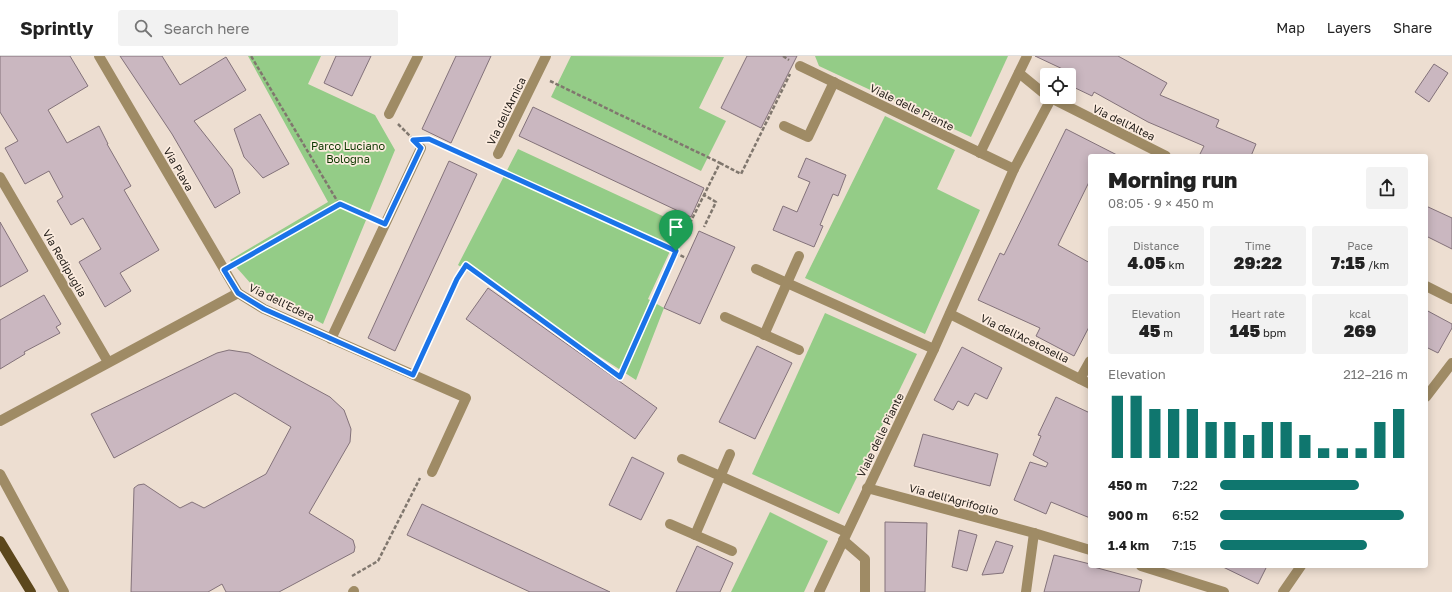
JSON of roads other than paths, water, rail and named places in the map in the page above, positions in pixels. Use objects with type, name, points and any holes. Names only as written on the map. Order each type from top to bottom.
[{"type":"main road","points":[[0,541],[31,592]]},
{"type":"street","name":"Via Plava","points":[[99,56],[238,293]]},
{"type":"street","points":[[389,114],[418,56]]},
{"type":"street","name":"Via dell'Arnica","points":[[498,154],[546,56]]},
{"type":"street","points":[[980,153],[1027,56]]},
{"type":"street","name":"Viale delle Piante","points":[[800,66],[1014,169]]},
{"type":"street","points":[[1019,73],[1040,90]]},
{"type":"street","points":[[784,126],[808,137],[834,82]]},
{"type":"street","name":"Viale delle Piante","points":[[819,592],[934,349],[1014,169],[1046,104]]},
{"type":"street","name":"Via dell'Altea","points":[[1063,104],[1162,154]]},
{"type":"street","points":[[331,339],[385,224],[420,144]]},
{"type":"street","name":"Via Redipuglia","points":[[0,177],[108,362]]},
{"type":"street","points":[[764,335],[799,256]]},
{"type":"street","points":[[756,269],[934,349]]},
{"type":"street","points":[[1428,287],[1452,299]]},
{"type":"street","name":"Via dell'Edera","points":[[0,420],[238,293],[264,309],[466,398],[432,472]]},
{"type":"street","name":"Via dell'Acetosella","points":[[950,314],[1088,383]]},
{"type":"street","points":[[725,317],[799,350]]},
{"type":"street","points":[[1428,394],[1452,363]]},
{"type":"street","points":[[1080,379],[1088,365]]},
{"type":"street","points":[[695,535],[730,454]]},
{"type":"street","points":[[682,459],[845,536],[865,559],[865,592]]},
{"type":"street","points":[[0,474],[64,592]]},
{"type":"street","name":"Via dell'Agrifoglio","points":[[867,488],[1034,533],[1088,549]]},
{"type":"street","points":[[670,524],[732,551]]},
{"type":"street","points":[[1026,592],[1034,533]]},
{"type":"street","points":[[1147,568],[1224,592]]},
{"type":"street","points":[[1283,592],[1300,568]]},
{"type":"park label","name":"Parco Luciano Bologna","points":[[348,151]]}]
